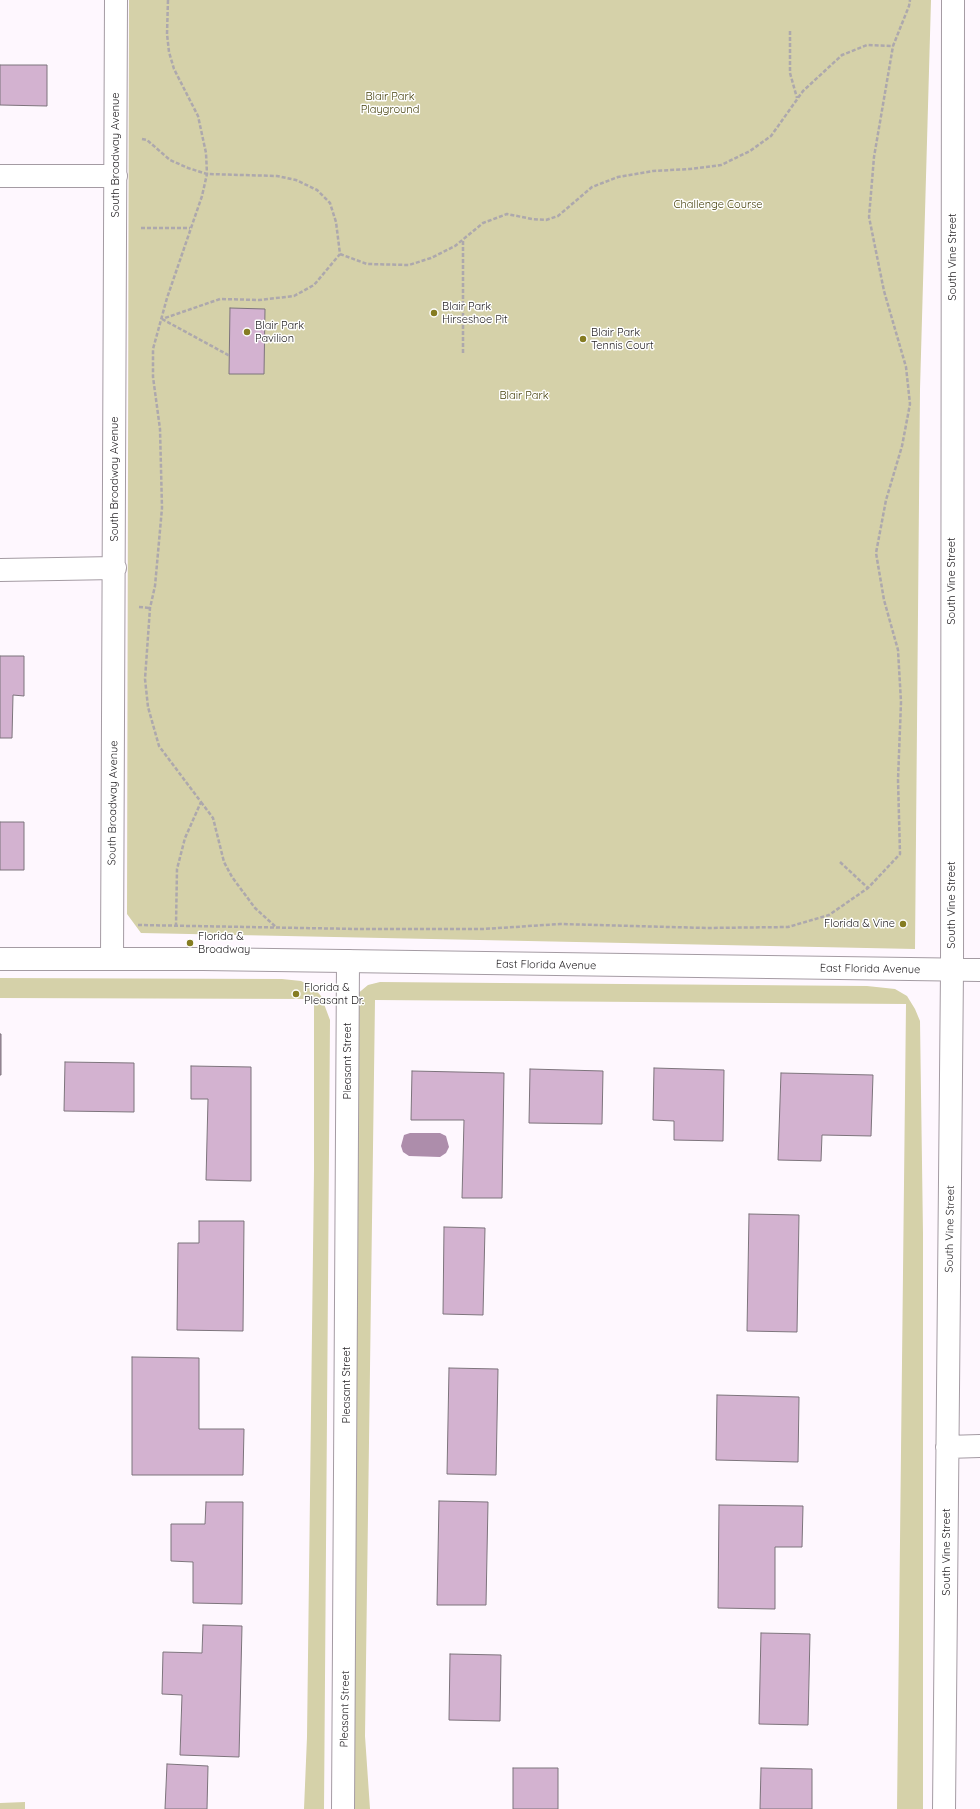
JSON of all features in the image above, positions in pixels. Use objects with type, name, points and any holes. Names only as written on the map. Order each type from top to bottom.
[{"type":"street","name":"South Broadway Avenue","points":[[112,959],[115,568],[116,0]]},
{"type":"street","name":"South Vine Street","points":[[944,1809],[952,970],[953,0]]},
{"type":"street","points":[[0,176],[116,176]]},
{"type":"street","points":[[0,570],[115,568]]},
{"type":"street","name":"East Florida Avenue","points":[[0,959],[348,961],[980,970]]},
{"type":"street","name":"Pleasant Street","points":[[343,1809],[348,961]]},
{"type":"street","points":[[948,1447],[980,1446]]},
{"type":"path","points":[[168,0],[167,34],[169,52],[174,69],[198,116],[206,153],[207,174],[202,196],[177,264],[153,349],[152,377],[160,429],[162,508],[155,586],[150,608],[145,679],[148,707],[159,746],[213,818],[224,862],[232,877],[254,908],[278,928]]},
{"type":"path","points":[[136,925],[278,928],[484,929],[560,924],[708,928],[788,927],[829,915],[868,888],[900,854],[898,780],[901,702],[898,650],[884,600],[876,553],[886,500],[902,446],[910,404],[906,367],[884,291],[869,217],[874,157],[893,46],[910,0]]},
{"type":"path","points":[[790,31],[790,73],[797,99]]},
{"type":"path","points":[[340,254],[367,264],[409,265],[431,258],[455,246],[483,222],[507,214],[546,220],[558,216],[592,187],[618,177],[653,171],[690,169],[721,165],[750,151],[771,136],[797,99],[813,80],[842,55],[867,45],[893,46]]},
{"type":"path","points":[[138,138],[147,140],[170,160],[207,174],[277,176],[296,180],[317,190],[330,203],[336,222],[340,254],[314,285],[294,296],[259,300],[220,298],[161,319]]},
{"type":"path","points":[[141,235],[142,228],[190,228]]},
{"type":"path","points":[[463,240],[463,353]]},
{"type":"path","points":[[161,319],[230,356]]},
{"type":"path","points":[[136,607],[150,608]]},
{"type":"path","points":[[176,925],[177,869],[185,838],[201,802]]},
{"type":"path","points":[[840,862],[868,888]]},
{"type":"green space","name":"Blair Park","points":[[129,0],[931,0],[920,389],[915,949],[141,933],[127,914]]},
{"type":"green space","points":[[0,978],[282,979],[301,981],[313,987],[321,996],[330,1020],[324,1809],[304,1809],[307,1737],[314,1170],[314,999],[0,998]]},
{"type":"green space","points":[[380,982],[867,986],[895,989],[907,996],[920,1021],[923,1234],[923,1809],[897,1809],[906,1004],[375,1000],[365,1736],[370,1809],[354,1809],[356,995],[368,985]]},
{"type":"green space","points":[[25,1802],[25,1809],[0,1809],[0,1803]]},
{"type":"shaded area","points":[[410,1133],[440,1133],[446,1136],[449,1147],[446,1153],[440,1157],[409,1156],[403,1152],[401,1146],[404,1135]]},
{"type":"building","points":[[0,65],[47,65],[47,106],[0,105]]},
{"type":"building","name":"Blair Park Pavilion","points":[[230,308],[265,309],[264,374],[229,374]]},
{"type":"building","points":[[0,656],[24,656],[24,696],[13,695],[12,738],[0,738]]},
{"type":"building","points":[[0,822],[24,822],[24,870],[0,870]]},
{"type":"building","points":[[1,1034],[1,1075],[0,1075]]},
{"type":"building","points":[[65,1062],[134,1063],[134,1112],[64,1111]]},
{"type":"building","points":[[191,1066],[251,1067],[251,1181],[206,1180],[208,1099],[191,1099]]},
{"type":"building","points":[[654,1068],[724,1070],[723,1141],[674,1140],[674,1121],[653,1120]]},
{"type":"building","points":[[530,1069],[603,1071],[602,1124],[529,1123]]},
{"type":"building","points":[[412,1071],[504,1073],[502,1198],[462,1198],[464,1120],[411,1120]]},
{"type":"building","points":[[781,1073],[873,1075],[871,1136],[822,1135],[821,1161],[778,1160]]},
{"type":"building","points":[[749,1214],[799,1215],[797,1332],[747,1331]]},
{"type":"building","points":[[199,1221],[244,1221],[243,1331],[177,1330],[178,1243],[199,1243]]},
{"type":"building","points":[[444,1227],[485,1228],[483,1315],[443,1314]]},
{"type":"building","points":[[132,1357],[199,1358],[199,1429],[244,1429],[243,1475],[132,1475]]},
{"type":"building","points":[[449,1368],[498,1369],[496,1475],[447,1474]]},
{"type":"building","points":[[717,1395],[799,1397],[798,1462],[716,1460]]},
{"type":"building","points":[[439,1501],[488,1502],[486,1605],[437,1605]]},
{"type":"building","points":[[206,1502],[243,1502],[242,1604],[193,1603],[193,1562],[171,1561],[171,1524],[205,1524]]},
{"type":"building","points":[[719,1505],[803,1506],[802,1547],[775,1547],[775,1609],[718,1608]]},
{"type":"building","points":[[203,1625],[242,1626],[239,1757],[180,1755],[182,1695],[162,1694],[163,1652],[202,1653]]},
{"type":"building","points":[[761,1633],[810,1634],[808,1725],[759,1724]]},
{"type":"building","points":[[450,1654],[501,1655],[500,1721],[449,1720]]},
{"type":"building","points":[[167,1764],[208,1766],[207,1809],[165,1809]]},
{"type":"building","points":[[513,1768],[558,1768],[558,1809],[513,1809]]},
{"type":"building","points":[[761,1768],[812,1769],[812,1809],[760,1809]]},
{"type":"place","name":"Blair Park Hirseshoe Pit","points":[[434,313]]},
{"type":"place","name":"Blair Park Pavilion","points":[[247,332]]},
{"type":"place","name":"Blair Park Tennis Court","points":[[583,339]]},
{"type":"place","name":"Florida & Vine","points":[[903,924]]},
{"type":"place","name":"Florida & Broadway","points":[[190,943]]},
{"type":"place","name":"Florida & Pleasant Dr.","points":[[296,994]]},
{"type":"park label","name":"Blair Park Playground","points":[[390,103]]},
{"type":"park label","name":"Challenge Course","points":[[718,205]]}]
